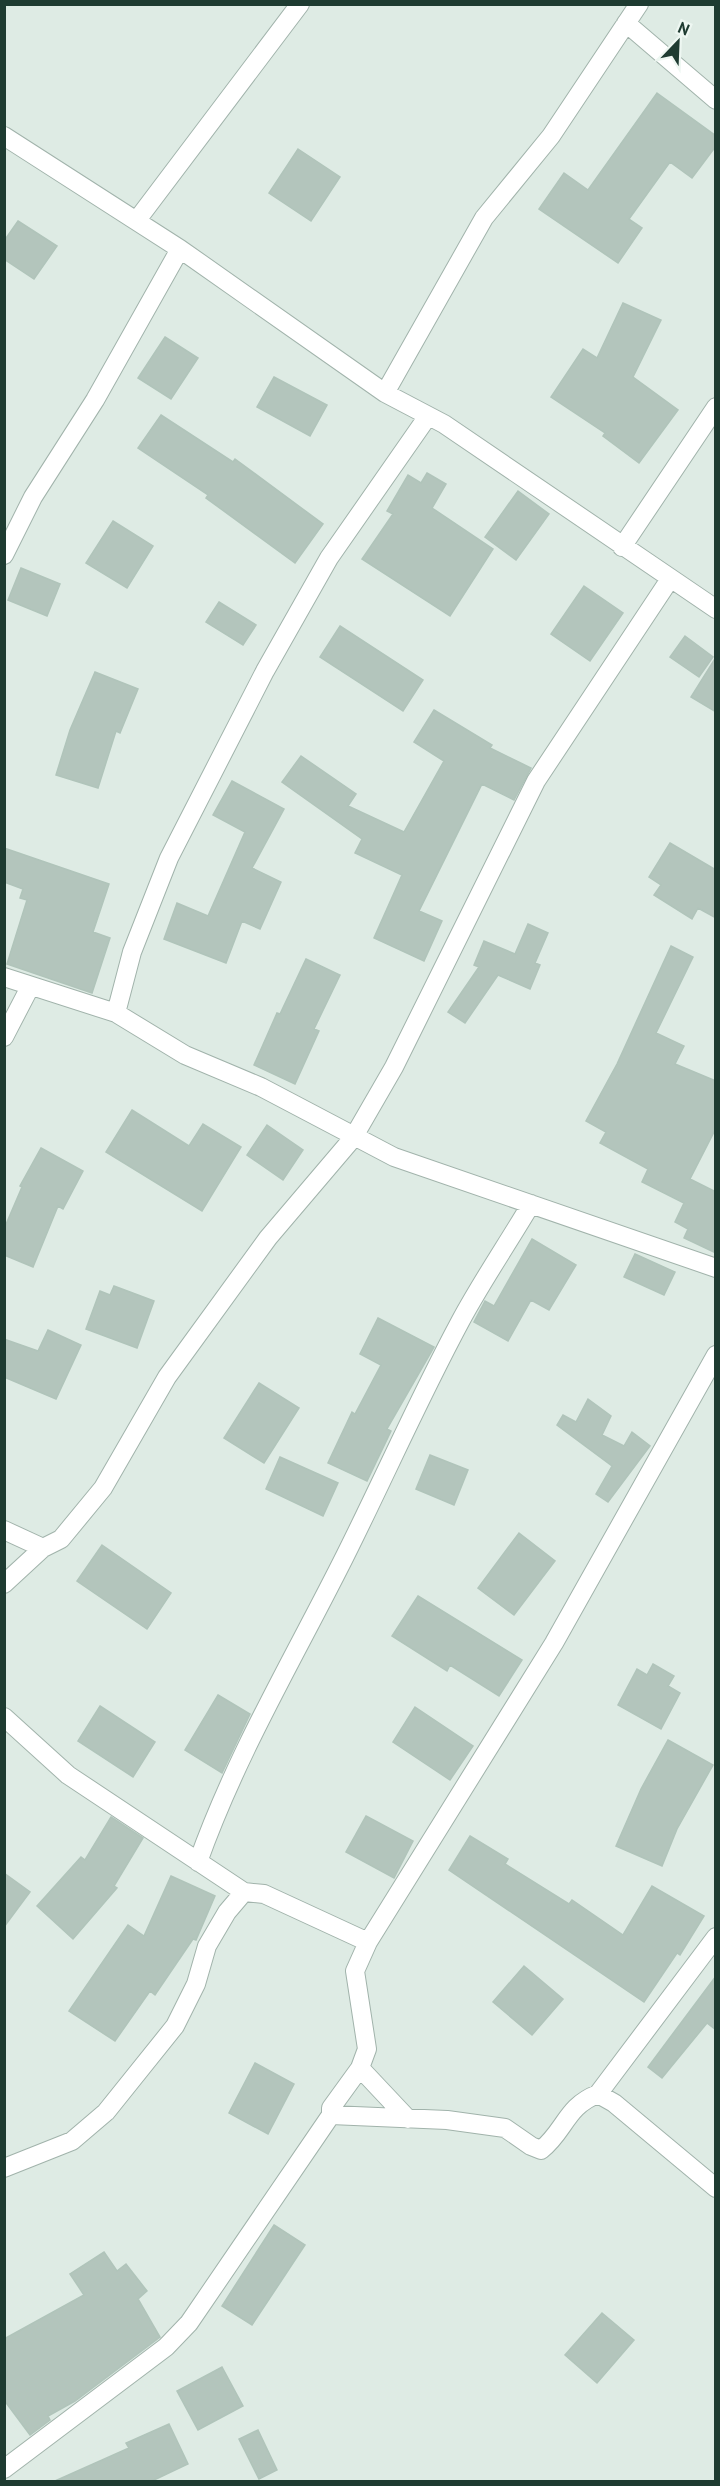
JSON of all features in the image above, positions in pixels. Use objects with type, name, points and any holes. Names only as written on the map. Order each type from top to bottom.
[{"type":"street","points":[[137,220],[300,4]]},
{"type":"street","points":[[385,393],[484,218],[551,136],[639,4]]},
{"type":"street","points":[[626,23],[716,100]]},
{"type":"street","points":[[4,136],[137,220],[385,393],[428,416],[716,609]]},
{"type":"street","points":[[4,555],[33,497],[95,400],[180,249]]},
{"type":"street","points":[[622,547],[716,407]]},
{"type":"street","points":[[116,1013],[132,952],[169,858],[259,681],[329,558],[428,416]]},
{"type":"street","points":[[4,1584],[43,1548],[61,1539],[104,1488],[167,1377],[268,1238],[353,1138],[394,1067],[536,781],[670,579]]},
{"type":"street","points":[[4,977],[116,1013],[185,1055],[261,1087],[353,1138],[394,1157],[716,1268]]},
{"type":"street","points":[[4,1037],[30,987]]},
{"type":"street","points":[[198,1862],[217,1810],[263,1710],[344,1558],[426,1387],[462,1318],[531,1204]]},
{"type":"street","points":[[4,2469],[166,2347],[189,2323],[331,2115],[332,2108],[360,2068],[367,2049],[355,1971],[368,1942],[554,1643],[716,1355]]},
{"type":"street","points":[[4,1530],[43,1548]]},
{"type":"street","points":[[4,1717],[68,1775],[244,1892],[264,1894],[368,1942]]},
{"type":"street","points":[[4,2168],[72,2141],[106,2112],[175,2026],[196,1984],[207,1946],[227,1912],[244,1892]]},
{"type":"street","points":[[331,2115],[447,2120],[505,2128],[531,2146],[541,2150],[549,2144],[572,2110],[583,2100],[598,2094],[714,1944]]},
{"type":"street","points":[[360,2068],[408,2119]]},
{"type":"street","points":[[598,2094],[614,2103],[716,2188]]},
{"type":"building","points":[[657,93],[716,136],[716,146],[692,178],[670,162],[629,219],[642,228],[618,263],[539,209],[564,173],[588,190]]},
{"type":"building","points":[[298,149],[340,177],[311,221],[269,193]]},
{"type":"building","points":[[18,221],[57,246],[34,279],[4,259],[4,241]]},
{"type":"building","points":[[623,303],[661,320],[633,377],[678,410],[639,463],[603,436],[605,433],[551,397],[583,349],[597,358]]},
{"type":"building","points":[[165,337],[198,358],[171,399],[138,378]]},
{"type":"building","points":[[274,377],[327,405],[310,436],[257,407]]},
{"type":"building","points":[[161,415],[233,462],[235,459],[323,524],[295,563],[206,498],[208,495],[138,448]]},
{"type":"building","points":[[427,473],[446,484],[432,508],[493,549],[450,616],[362,559],[393,514],[387,511],[408,475],[421,483]]},
{"type":"building","points":[[518,491],[549,514],[516,560],[485,537]]},
{"type":"building","points":[[113,521],[153,546],[127,588],[86,563]]},
{"type":"building","points":[[21,568],[60,584],[47,616],[8,600]]},
{"type":"building","points":[[584,586],[623,613],[590,661],[551,634]]},
{"type":"building","points":[[219,602],[256,625],[243,645],[206,622]]},
{"type":"building","points":[[340,626],[423,680],[403,711],[320,657]]},
{"type":"building","points":[[685,636],[713,657],[699,677],[670,657]]},
{"type":"building","points":[[716,657],[716,712],[691,697]]},
{"type":"building","points":[[95,672],[138,689],[120,733],[116,731],[98,788],[56,775],[70,730]]},
{"type":"building","points":[[434,710],[492,745],[490,748],[531,768],[514,800],[482,784],[419,911],[442,921],[424,961],[374,938],[402,875],[355,853],[362,839],[282,782],[301,756],[356,794],[348,806],[404,832],[444,761],[414,742]]},
{"type":"building","points":[[232,781],[284,809],[252,868],[281,882],[260,929],[242,921],[226,963],[164,939],[177,903],[208,916],[245,832],[213,815]]},
{"type":"building","points":[[670,843],[716,870],[716,918],[698,908],[692,919],[654,895],[661,885],[649,877]]},
{"type":"building","points":[[4,848],[109,884],[93,932],[110,938],[92,993],[7,964],[27,900],[20,898],[23,889],[4,882]]},
{"type":"building","points":[[528,924],[548,933],[535,963],[540,965],[530,989],[498,975],[465,1023],[448,1012],[479,967],[474,965],[484,941],[515,954]]},
{"type":"building","points":[[671,946],[693,957],[656,1033],[684,1046],[675,1064],[716,1081],[716,1128],[690,1179],[716,1192],[716,1253],[684,1238],[688,1229],[675,1222],[684,1203],[642,1182],[648,1169],[600,1143],[606,1132],[586,1121],[617,1064]]},
{"type":"building","points":[[306,959],[340,975],[314,1029],[319,1031],[295,1084],[254,1065],[277,1013],[280,1014]]},
{"type":"building","points":[[132,1110],[189,1146],[203,1124],[241,1147],[202,1211],[106,1152]]},
{"type":"building","points":[[267,1125],[303,1150],[283,1180],[247,1155]]},
{"type":"building","points":[[41,1148],[83,1171],[63,1209],[58,1206],[33,1267],[4,1255],[4,1229],[22,1187],[20,1186]]},
{"type":"building","points":[[532,1239],[576,1265],[549,1310],[531,1300],[508,1341],[474,1322],[485,1301],[494,1306]]},
{"type":"building","points":[[635,1254],[675,1272],[664,1295],[624,1277]]},
{"type":"building","points":[[114,1286],[154,1301],[137,1348],[86,1329],[100,1291],[110,1295]]},
{"type":"building","points":[[378,1318],[434,1347],[387,1429],[391,1431],[367,1481],[328,1463],[352,1412],[355,1414],[381,1365],[360,1354]]},
{"type":"building","points":[[48,1330],[81,1345],[56,1399],[4,1377],[4,1339],[38,1351]]},
{"type":"building","points":[[259,1383],[299,1408],[264,1463],[224,1438]]},
{"type":"building","points":[[588,1399],[611,1416],[602,1435],[624,1446],[632,1432],[650,1446],[608,1502],[596,1494],[612,1466],[557,1425],[563,1415],[576,1422]]},
{"type":"building","points":[[430,1455],[468,1470],[454,1505],[416,1489]]},
{"type":"building","points":[[280,1457],[338,1483],[323,1516],[266,1489]]},
{"type":"building","points":[[519,1533],[555,1561],[514,1615],[478,1588]]},
{"type":"building","points":[[102,1545],[171,1593],[147,1629],[77,1581]]},
{"type":"building","points":[[418,1596],[522,1660],[499,1696],[450,1665],[447,1671],[392,1636]]},
{"type":"building","points":[[653,1664],[674,1676],[668,1686],[680,1693],[661,1729],[618,1705],[637,1669],[647,1675]]},
{"type":"building","points":[[218,1695],[250,1714],[222,1773],[185,1750]]},
{"type":"building","points":[[100,1706],[155,1742],[133,1777],[78,1741]]},
{"type":"building","points":[[415,1707],[473,1746],[450,1780],[393,1742]]},
{"type":"building","points":[[668,1740],[713,1765],[677,1829],[662,1866],[616,1846],[641,1789]]},
{"type":"building","points":[[366,1816],[413,1841],[394,1878],[346,1852]]},
{"type":"building","points":[[111,1817],[143,1838],[114,1886],[117,1888],[73,1939],[37,1906],[81,1857],[85,1860]]},
{"type":"building","points":[[470,1836],[508,1859],[505,1864],[569,1904],[572,1900],[623,1935],[652,1886],[704,1916],[680,1955],[677,1953],[644,2002],[449,1870]]},
{"type":"building","points":[[4,1873],[30,1892],[4,1927]]},
{"type":"building","points":[[171,1876],[215,1896],[196,1940],[193,1939],[155,1995],[150,1991],[115,2041],[69,2011],[128,1925],[144,1936]]},
{"type":"building","points":[[524,1966],[563,1999],[532,2035],[493,2002]]},
{"type":"building","points":[[716,1976],[716,2030],[707,2023],[662,2078],[648,2067]]},
{"type":"building","points":[[255,2063],[294,2084],[268,2134],[229,2113]]},
{"type":"building","points":[[274,2225],[305,2245],[252,2325],[222,2306]]},
{"type":"building","points":[[104,2252],[117,2271],[126,2264],[147,2291],[138,2299],[160,2337],[75,2401],[48,2416],[50,2420],[30,2435],[4,2400],[4,2339],[84,2295],[70,2274]]},
{"type":"building","points":[[602,2313],[634,2340],[597,2383],[565,2355]]},
{"type":"building","points":[[222,2367],[243,2406],[198,2430],[177,2391]]},
{"type":"building","points":[[169,2424],[188,2464],[152,2481],[55,2481],[129,2448],[126,2443]]},
{"type":"building","points":[[258,2430],[277,2470],[259,2479],[239,2439]]}]
